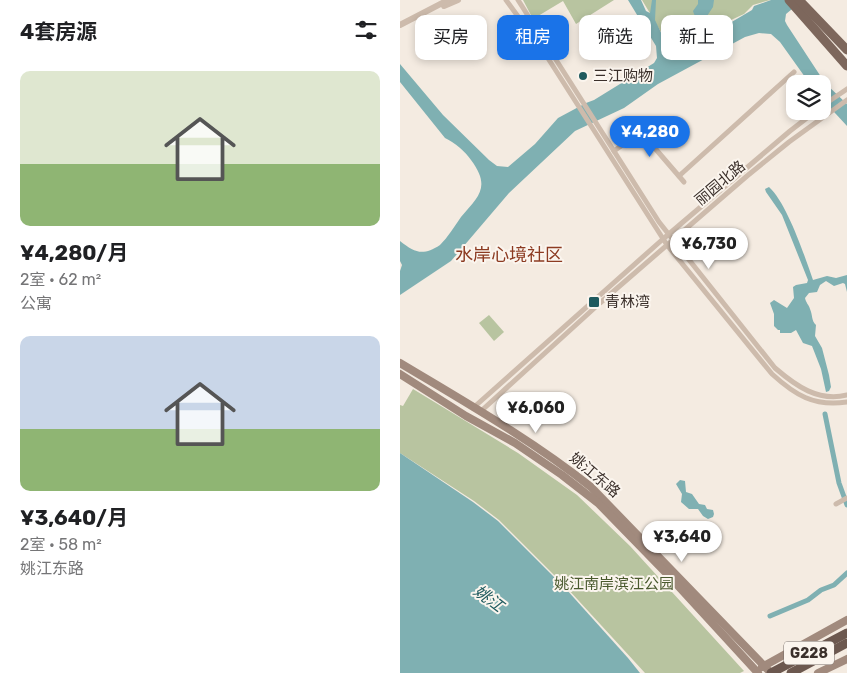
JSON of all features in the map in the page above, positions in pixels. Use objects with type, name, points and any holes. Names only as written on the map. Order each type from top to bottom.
[{"type":"highway","name":"G228","points":[[771,673],[847,633]]},
{"type":"highway","name":"G228","points":[[791,673],[847,643]]},
{"type":"main road","points":[[796,2],[847,50]]},
{"type":"main road","points":[[796,2],[847,66]]},
{"type":"main road","name":"姚江东路","points":[[400,363],[568,468],[597,492],[771,673]]},
{"type":"main road","name":"姚江东路","points":[[400,374],[466,416],[515,444],[562,475],[598,503],[757,671]]},
{"type":"main road","points":[[757,671],[847,620]]},
{"type":"main road","points":[[818,673],[847,659]]},
{"type":"street","points":[[400,25],[448,0]]},
{"type":"street","points":[[421,14],[458,0]]},
{"type":"street","points":[[506,0],[544,52],[667,245],[772,374],[790,391],[806,399],[834,404],[847,402]]},
{"type":"street","points":[[518,0],[659,222],[775,368],[796,386],[810,392],[824,396],[847,396]]},
{"type":"street","points":[[679,176],[794,72]]},
{"type":"street","points":[[831,99],[847,89]]},
{"type":"street","name":"丽园北路","points":[[477,410],[747,176],[847,100]]},
{"type":"street","name":"丽园北路","points":[[477,410],[663,239],[804,120]]},
{"type":"street","points":[[614,151],[635,136],[641,135],[684,182]]},
{"type":"street","points":[[836,504],[847,498]]},
{"type":"green space","points":[[523,0],[614,0],[590,15],[579,15],[579,22],[576,24],[563,1],[540,15],[531,15]]},
{"type":"green space","points":[[642,0],[770,0],[753,5],[744,14],[733,19],[733,15],[661,15],[661,32]]},
{"type":"green space","points":[[489,315],[504,332],[494,341],[479,323]]},
{"type":"green space","name":"姚江南岸滨江公园","points":[[413,389],[518,453],[577,495],[630,546],[744,671],[740,673],[645,673],[567,588],[499,520],[474,501],[400,453],[400,405],[403,406]]},
{"type":"water","points":[[628,0],[641,0],[646,11],[650,13],[652,0],[656,0],[655,20],[661,33],[661,60],[702,60],[658,84],[624,108],[575,131],[509,193],[451,261],[400,295],[400,271],[402,265],[400,261],[400,241],[419,252],[429,251],[440,245],[473,203],[480,191],[481,184],[477,169],[469,157],[445,138],[400,82],[400,64],[443,115],[489,160],[497,166],[508,167],[535,144],[558,118],[594,100],[654,63],[657,58],[656,46],[651,38],[651,15],[637,15]]},
{"type":"water","points":[[698,0],[714,0],[713,7],[708,15],[695,15],[693,11],[698,4]]},
{"type":"water","points":[[771,0],[803,0],[786,14],[785,21],[820,75],[804,75],[780,42],[771,34],[759,33],[745,37],[733,43],[733,21],[752,10],[754,6]]},
{"type":"water","points":[[831,89],[847,104],[847,126],[831,109]]},
{"type":"water","points":[[769,187],[789,217],[813,280],[827,276],[836,278],[847,275],[847,292],[845,284],[834,286],[826,281],[820,285],[817,292],[809,293],[805,298],[816,325],[815,336],[822,348],[829,375],[831,387],[826,392],[821,369],[812,346],[803,343],[796,330],[791,333],[780,333],[780,330],[774,326],[774,314],[770,303],[774,300],[787,308],[794,298],[793,287],[807,283],[808,280],[782,215],[766,192],[765,189]]},
{"type":"water","name":"姚江","points":[[400,453],[498,521],[566,589],[640,673],[400,673]]},
{"type":"water","points":[[680,480],[685,481],[686,492],[692,494],[699,504],[713,510],[713,517],[708,519],[698,509],[689,509],[681,502],[682,494],[676,484]]},
{"type":"waterway","points":[[825,414],[839,483],[847,505]]},
{"type":"waterway","points":[[770,616],[808,600],[821,590],[834,585],[847,573]]},
{"type":"place","name":"三江购物","points":[[583,76]]},
{"type":"place","name":"青林湾","points":[[594,302]]},
{"type":"district","name":"水岸心境社区","points":[[509,255]]}]
